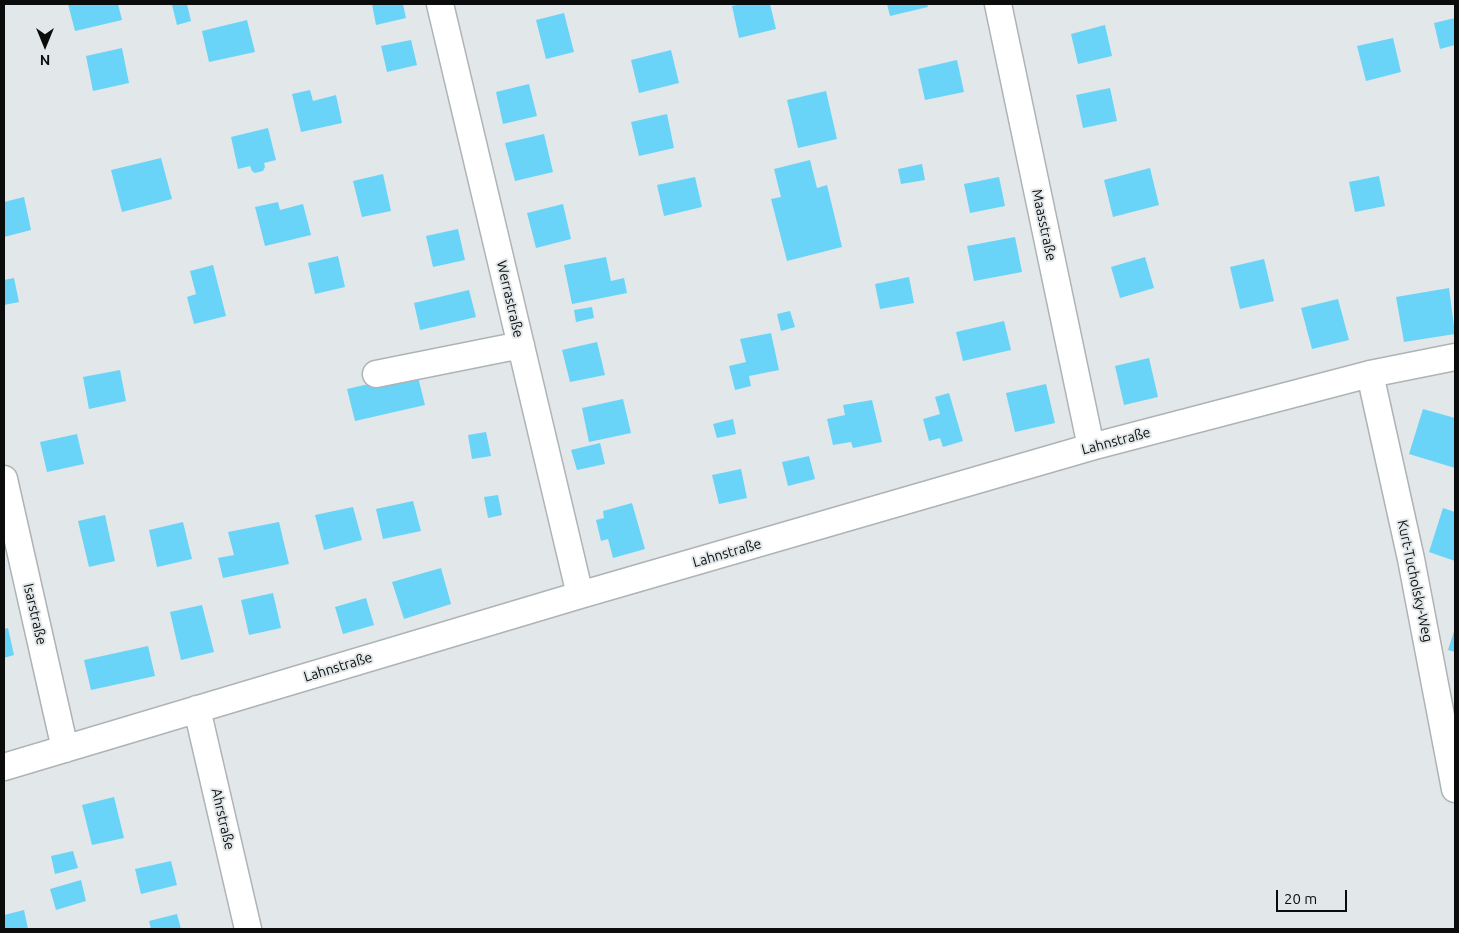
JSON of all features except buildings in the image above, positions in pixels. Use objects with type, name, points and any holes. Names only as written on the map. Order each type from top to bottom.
[{"type":"street","name":"Werrastraße","points":[[440,4],[580,595]]},
{"type":"street","name":"Maasstraße","points":[[998,4],[1091,447]]},
{"type":"street","points":[[376,374],[520,345]]},
{"type":"street","name":"Lahnstraße","points":[[4,767],[580,595],[1091,447],[1370,374],[1455,358]]},
{"type":"street","name":"Kurt-Tucholsky-Weg","points":[[1370,374],[1411,559],[1455,789]]},
{"type":"street","name":"Isarstraße","points":[[4,479],[65,749]]},
{"type":"street","name":"Ahrstraße","points":[[197,709],[248,929]]}]
